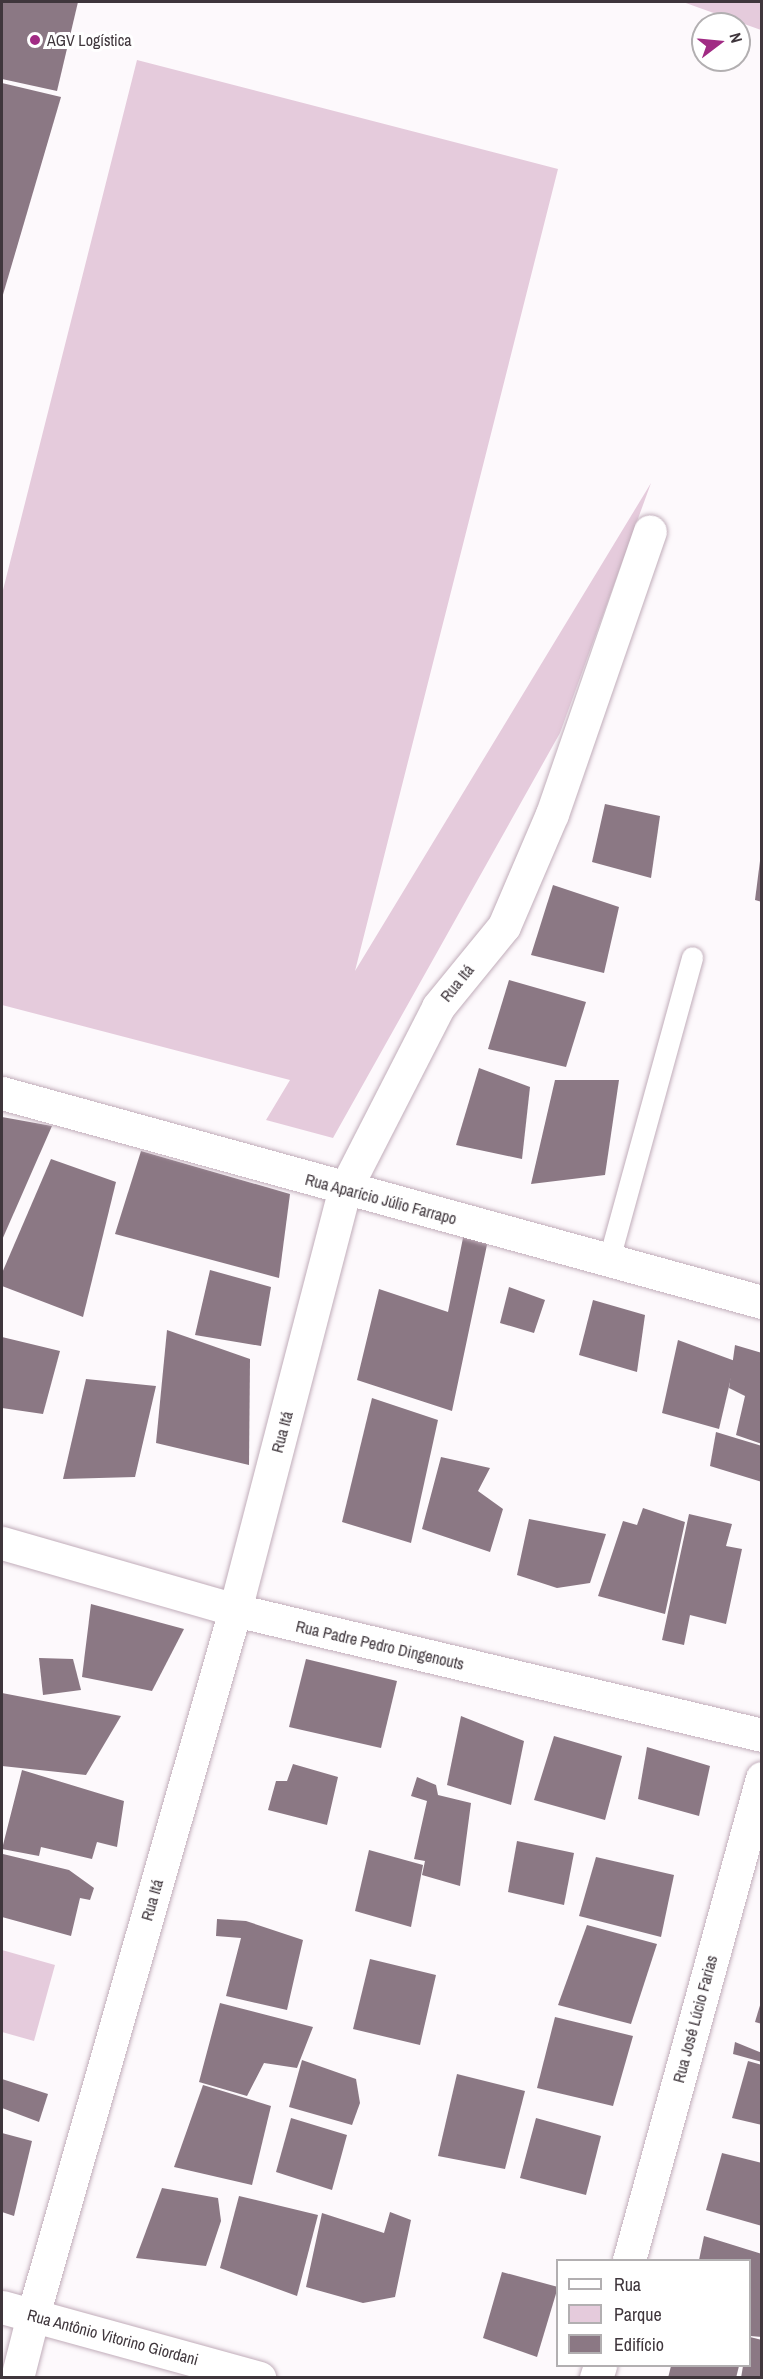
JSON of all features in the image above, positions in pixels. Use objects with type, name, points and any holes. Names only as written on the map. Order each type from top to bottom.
[{"type":"street","name":"Rua Itá","points":[[17,2378],[33,2315],[235,1610],[345,1189],[438,1007],[504,926],[556,803],[650,531]]},
{"type":"street","name":"Rua Aparício Júlio Farrapo","points":[[2,1093],[762,1302]]},
{"type":"street","name":"Rua Padre Pedro Dingenouts","points":[[2,1543],[235,1610],[762,1735]]},
{"type":"street","name":"Rua José Lúcio Farias","points":[[629,2259],[762,1778]]},
{"type":"street","name":"Rua Antônio Vitorino Giordani","points":[[2,2307],[259,2378]]},
{"type":"lane","points":[[609,1260],[692,957]]},
{"type":"green space","points":[[683,2],[761,2],[761,30],[751,26],[751,12],[711,12]]},
{"type":"green space","points":[[137,60],[558,169],[355,971],[651,483],[560,733],[333,1138],[266,1120],[290,1080],[2,1005],[2,594]]},
{"type":"green space","points":[[2,1950],[55,1965],[34,2041],[2,2032]]},
{"type":"building","name":"AGV Logística","points":[[2,2],[78,2],[57,91],[2,79]]},
{"type":"building","points":[[2,83],[61,97],[2,298]]},
{"type":"building","points":[[605,804],[660,816],[651,878],[592,862]]},
{"type":"building","points":[[760,861],[762,861],[762,902],[755,900]]},
{"type":"building","points":[[553,885],[619,907],[604,973],[531,955]]},
{"type":"building","points":[[509,980],[586,1002],[566,1067],[488,1049]]},
{"type":"building","points":[[479,1068],[530,1087],[522,1159],[456,1145]]},
{"type":"building","points":[[555,1080],[619,1080],[605,1175],[531,1184]]},
{"type":"building","points":[[2,1117],[52,1126],[2,1240]]},
{"type":"building","points":[[141,1151],[290,1194],[279,1278],[115,1234]]},
{"type":"building","points":[[51,1159],[116,1182],[83,1317],[2,1286],[2,1273]]},
{"type":"building","points":[[464,1233],[488,1240],[452,1411],[357,1380],[379,1289],[448,1312]]},
{"type":"building","points":[[210,1270],[271,1287],[261,1346],[195,1335]]},
{"type":"building","points":[[509,1287],[545,1300],[534,1333],[500,1323]]},
{"type":"building","points":[[593,1300],[645,1315],[637,1372],[579,1355]]},
{"type":"building","points":[[167,1330],[250,1359],[249,1465],[156,1443]]},
{"type":"building","points":[[2,1337],[60,1351],[43,1414],[2,1408]]},
{"type":"building","points":[[678,1340],[735,1361],[719,1429],[662,1413]]},
{"type":"building","points":[[735,1345],[762,1353],[762,1444],[736,1435],[745,1396],[729,1388]]},
{"type":"building","points":[[86,1379],[156,1386],[135,1477],[63,1479]]},
{"type":"building","points":[[372,1398],[438,1420],[411,1543],[342,1522]]},
{"type":"building","points":[[716,1432],[762,1446],[762,1482],[710,1466]]},
{"type":"building","points":[[441,1457],[490,1468],[478,1491],[503,1509],[490,1552],[422,1529]]},
{"type":"building","points":[[643,1508],[685,1522],[665,1614],[598,1596],[623,1521],[637,1525]]},
{"type":"building","points":[[689,1514],[732,1524],[726,1546],[742,1549],[726,1624],[690,1615],[684,1645],[662,1640]]},
{"type":"building","points":[[529,1519],[606,1534],[590,1583],[557,1588],[517,1575]]},
{"type":"building","points":[[91,1604],[184,1629],[152,1691],[82,1677]]},
{"type":"building","points":[[39,1658],[73,1659],[81,1690],[43,1695]]},
{"type":"building","points":[[306,1659],[397,1681],[381,1748],[289,1727]]},
{"type":"building","points":[[2,1693],[121,1716],[86,1775],[2,1766]]},
{"type":"building","points":[[461,1716],[524,1741],[511,1805],[447,1785]]},
{"type":"building","points":[[554,1736],[622,1756],[605,1820],[534,1800]]},
{"type":"building","points":[[647,1747],[710,1766],[699,1816],[638,1799]]},
{"type":"building","points":[[293,1764],[338,1777],[327,1825],[268,1810],[276,1781],[287,1781]]},
{"type":"building","points":[[22,1770],[124,1801],[117,1847],[97,1842],[92,1859],[41,1847],[39,1856],[2,1849]]},
{"type":"building","points":[[417,1777],[436,1785],[438,1795],[471,1803],[460,1886],[422,1875],[425,1861],[414,1859],[427,1801],[411,1796]]},
{"type":"building","points":[[517,1841],[574,1853],[564,1905],[508,1892]]},
{"type":"building","points":[[369,1850],[423,1865],[411,1927],[355,1911]]},
{"type":"building","points":[[3,1854],[69,1870],[94,1888],[90,1900],[80,1898],[71,1936],[2,1917]]},
{"type":"building","points":[[596,1857],[674,1875],[661,1937],[579,1916]]},
{"type":"building","points":[[217,1919],[246,1921],[303,1940],[287,2010],[226,1996],[241,1938],[216,1936]]},
{"type":"building","points":[[587,1925],[657,1944],[631,2024],[558,2005]]},
{"type":"building","points":[[370,1959],[436,1975],[420,2045],[353,2029]]},
{"type":"building","points":[[762,2002],[762,2024],[755,2022]]},
{"type":"building","points":[[220,2003],[313,2027],[297,2068],[264,2063],[247,2096],[199,2082]]},
{"type":"building","points":[[555,2017],[633,2036],[613,2106],[537,2088]]},
{"type":"building","points":[[735,2042],[762,2053],[762,2062],[733,2054]]},
{"type":"building","points":[[302,2060],[356,2079],[360,2103],[352,2125],[289,2107]]},
{"type":"building","points":[[748,2061],[762,2065],[762,2125],[732,2118]]},
{"type":"building","points":[[457,2074],[525,2091],[505,2169],[438,2156]]},
{"type":"building","points":[[2,2079],[48,2094],[39,2122],[2,2108]]},
{"type":"building","points":[[203,2085],[271,2106],[252,2185],[174,2167]]},
{"type":"building","points":[[291,2118],[347,2135],[332,2190],[276,2172]]},
{"type":"building","points":[[536,2118],[601,2136],[586,2195],[520,2178]]},
{"type":"building","points":[[2,2133],[32,2141],[14,2216],[2,2212]]},
{"type":"building","points":[[722,2153],[762,2163],[762,2226],[706,2210]]},
{"type":"building","points":[[162,2188],[218,2198],[221,2221],[206,2266],[136,2258]]},
{"type":"building","points":[[239,2196],[318,2215],[297,2296],[220,2268]]},
{"type":"building","points":[[390,2212],[411,2220],[395,2297],[363,2303],[306,2287],[322,2213],[384,2233]]},
{"type":"building","points":[[704,2236],[762,2254],[762,2337],[751,2336],[751,2259],[699,2259]]},
{"type":"building","points":[[502,2272],[556,2286],[556,2294],[537,2357],[483,2338]]},
{"type":"building","points":[[751,2337],[762,2340],[762,2378],[741,2378],[743,2367],[751,2367]]},
{"type":"building","points":[[671,2367],[739,2367],[736,2378],[668,2378]]},
{"type":"place","name":"AGV Logística","points":[[35,40]]}]
